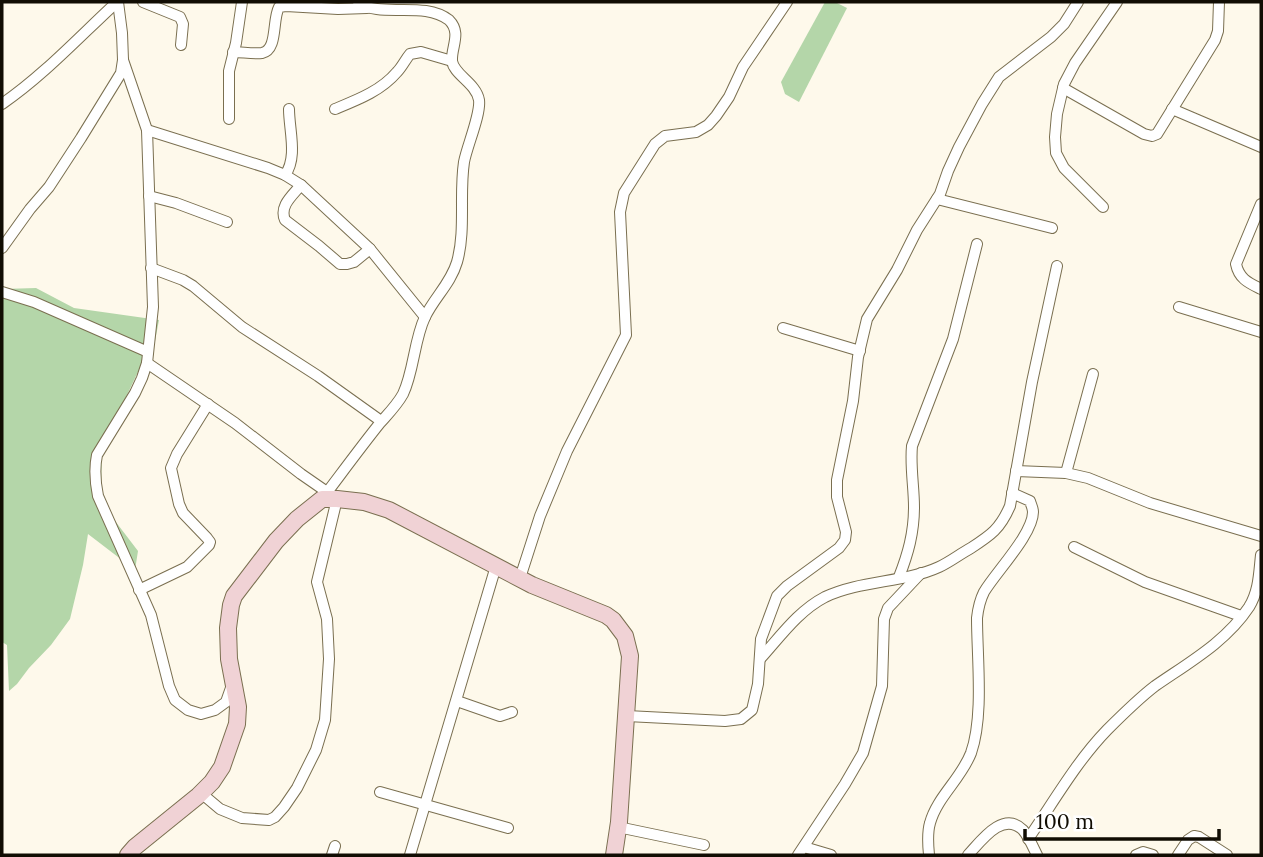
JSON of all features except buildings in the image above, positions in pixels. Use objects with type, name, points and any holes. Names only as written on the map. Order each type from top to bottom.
[{"type":"street","points":[[2,248],[49,187],[121,73],[122,33],[117,2]]},
{"type":"street","points":[[2,104],[47,69],[117,2]]},
{"type":"street","points":[[143,2],[180,17],[183,24],[181,45]]},
{"type":"street","points":[[229,118],[228,80],[242,2]]},
{"type":"street","points":[[358,2],[370,8]]},
{"type":"street","points":[[520,578],[540,516],[567,452],[626,335],[620,212],[624,193],[655,144],[665,136],[696,132],[716,116],[729,97],[743,66],[787,2]]},
{"type":"street","points":[[626,716],[725,721],[741,719],[752,710],[758,684],[761,639],[777,596],[839,548],[845,540],[846,532],[837,497],[837,480],[867,319],[937,199],[959,147],[999,76],[1051,37],[1064,24],[1078,2]]},
{"type":"street","points":[[1103,207],[1064,167],[1056,153],[1055,137],[1063,88],[1075,63],[1116,2]]},
{"type":"street","points":[[1063,88],[1144,134],[1157,134],[1215,40],[1219,2]]},
{"type":"street","points":[[128,855],[135,846],[205,797],[222,767],[237,724],[238,707],[229,659],[228,628],[230,605],[234,596],[276,541],[297,519],[330,500],[403,393],[425,317],[448,283],[456,265],[460,247],[464,160],[479,102],[476,92],[452,61],[456,40],[453,25],[439,13],[427,9],[405,5],[338,9],[286,6],[279,8],[276,13],[270,49],[263,52],[233,52]]},
{"type":"street","points":[[335,109],[365,97],[389,80],[410,54],[421,52],[452,61]]},
{"type":"street","points":[[123,60],[147,130],[153,307],[147,357],[135,393],[97,455],[95,480],[98,496],[151,615],[171,693],[181,706],[201,714],[215,710],[226,702],[234,681]]},
{"type":"street","points":[[285,175],[290,168],[292,157],[289,109]]},
{"type":"street","points":[[1172,109],[1261,147]]},
{"type":"street","points":[[147,130],[268,167],[301,185],[370,249],[425,317]]},
{"type":"street","points":[[301,185],[283,208],[282,215],[285,220],[340,264],[354,262],[370,249]]},
{"type":"street","points":[[149,196],[228,222]]},
{"type":"street","points":[[937,199],[1052,228]]},
{"type":"street","points":[[1261,204],[1236,264],[1238,273],[1246,282],[1261,289]]},
{"type":"street","points":[[899,577],[913,531],[912,446],[953,339],[977,244]]},
{"type":"street","points":[[760,659],[806,609],[825,597],[850,588],[940,567],[988,537],[1003,523],[1010,506],[1032,382],[1057,266]]},
{"type":"street","points":[[151,268],[193,286],[242,327],[382,421]]},
{"type":"street","points":[[2,292],[34,302],[147,357],[301,474],[330,500],[364,502],[390,510],[532,585],[606,615],[625,636],[630,656],[614,855]]},
{"type":"street","points":[[1179,307],[1261,332]]},
{"type":"street","points":[[783,328],[860,351]]},
{"type":"street","points":[[1066,473],[1093,373]]},
{"type":"street","points":[[139,590],[187,567],[209,545],[207,538],[178,504],[172,468],[177,454],[208,404]]},
{"type":"street","points":[[1016,471],[1066,473],[1088,478],[1171,510],[1261,536]]},
{"type":"street","points":[[929,855],[929,825],[935,809],[962,771],[975,737],[979,604],[1030,525],[1033,512],[1030,501],[1012,494]]},
{"type":"street","points":[[205,797],[220,809],[242,818],[269,820],[275,817],[297,788],[321,738],[327,703],[329,649],[327,618],[317,582],[332,525],[330,500]]},
{"type":"street","points":[[1074,547],[1145,582],[1241,616]]},
{"type":"street","points":[[1028,839],[1087,754],[1106,732],[1153,688],[1225,635],[1249,607],[1257,588],[1261,555]]},
{"type":"street","points":[[410,855],[496,566]]},
{"type":"street","points":[[831,855],[801,851],[863,753],[882,686],[884,619],[888,608],[921,573]]},
{"type":"street","points":[[457,701],[496,715],[512,712]]},
{"type":"street","points":[[380,792],[508,828]]},
{"type":"street","points":[[968,855],[994,828],[1006,823],[1016,825],[1025,832],[1037,855]]},
{"type":"street","points":[[618,827],[704,845]]},
{"type":"street","points":[[1178,855],[1194,836],[1227,855]]},
{"type":"street","points":[[1136,855],[1143,852],[1153,855]]},
{"type":"green space","points":[[825,2],[835,2],[847,8],[799,102],[785,94],[781,82]]},
{"type":"green space","points":[[36,288],[74,308],[159,320],[155,341],[126,397],[102,453],[101,486],[109,513],[138,551],[135,570],[88,534],[70,619],[51,645],[9,691],[7,645],[2,642],[2,291]]}]
